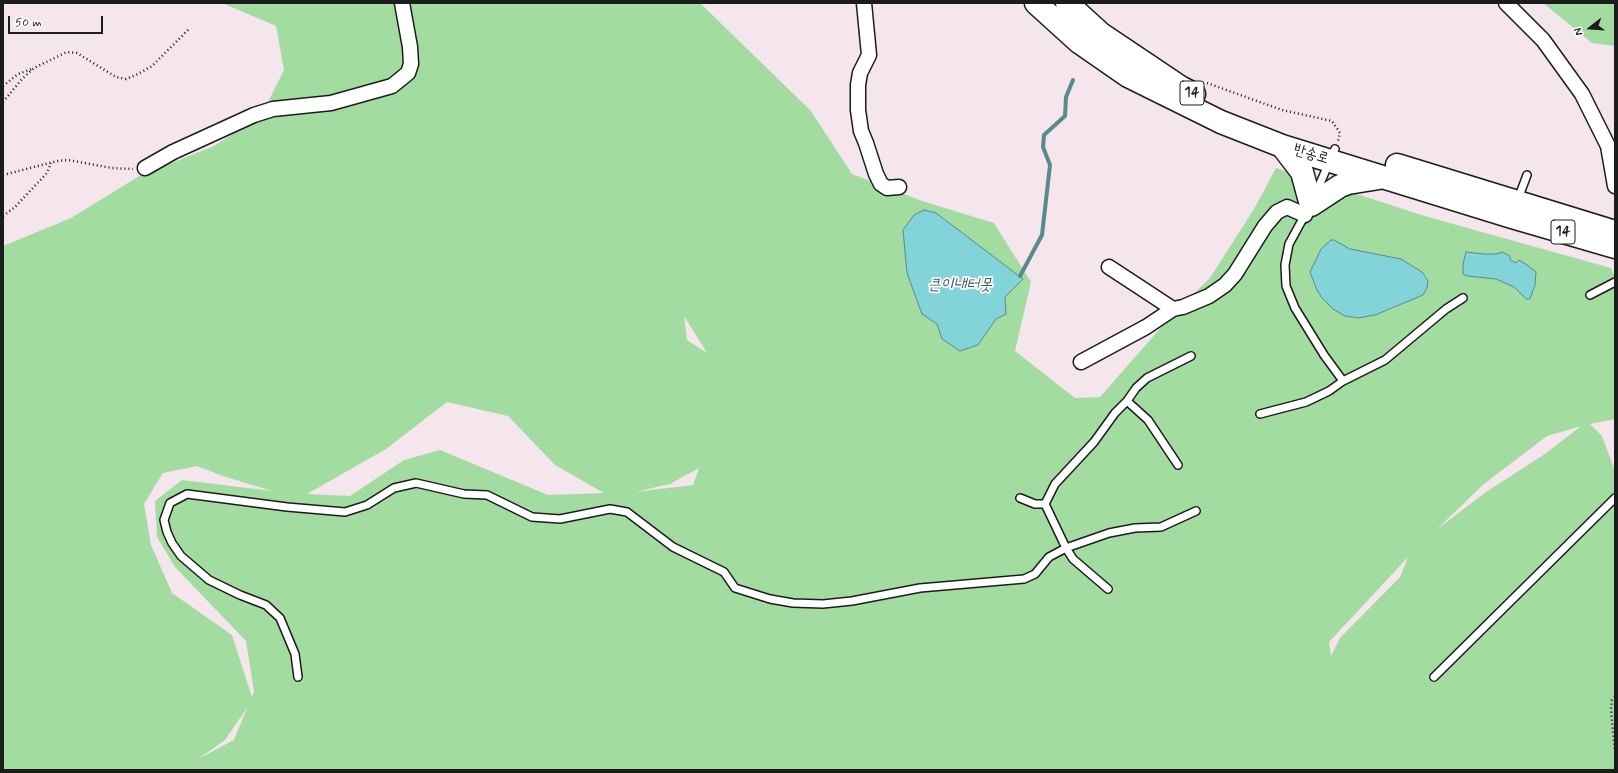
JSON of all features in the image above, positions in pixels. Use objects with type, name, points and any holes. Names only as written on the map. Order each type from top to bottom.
[{"type":"main road","name":"반송로","points":[[1036,3],[1079,42],[1128,76],[1221,122],[1282,146],[1396,165],[1518,201],[1615,232]]},
{"type":"main road","name":"반송로","points":[[1067,3],[1101,34],[1192,93],[1222,110],[1385,177],[1615,247]]},
{"type":"main road","points":[[1282,146],[1302,172],[1308,210],[1340,186],[1348,183],[1385,177]]},
{"type":"street","points":[[145,168],[173,152],[254,115],[273,109],[331,103],[392,86],[408,73],[411,64],[410,47],[402,3]]},
{"type":"street","points":[[864,3],[870,55],[860,73],[858,85],[858,110],[861,131],[880,184],[887,188],[899,187]]},
{"type":"street","points":[[1506,3],[1543,40],[1582,94],[1608,146],[1615,186]]},
{"type":"street","points":[[1081,362],[1146,326],[1172,309],[1183,307],[1209,296],[1225,286],[1235,274],[1265,226],[1277,212],[1287,207],[1308,210]]},
{"type":"street","points":[[1109,267],[1172,309]]},
{"type":"lane","points":[[1333,155],[1308,210],[1289,244],[1285,265],[1286,286],[1294,308],[1324,355],[1344,381]]},
{"type":"lane","points":[[1518,201],[1527,175]]},
{"type":"lane","points":[[1590,295],[1615,282]]},
{"type":"lane","points":[[1260,414],[1306,402],[1385,360],[1446,309],[1463,298]]},
{"type":"lane","points":[[1045,504],[1055,484],[1094,442],[1115,413],[1127,401],[1136,388],[1147,378],[1191,356]]},
{"type":"lane","points":[[1127,401],[1148,420],[1178,465]]},
{"type":"lane","points":[[298,677],[295,654],[280,618],[266,605],[240,595],[209,580],[181,556],[172,544],[164,520],[170,503],[187,494],[287,507],[345,512],[367,504],[394,488],[416,483],[464,494],[487,495],[532,518],[560,519],[610,509],[626,512],[673,547],[724,572],[735,588],[792,603],[823,604],[852,601],[920,588],[1024,579],[1035,574],[1049,557],[1066,548],[1109,533],[1135,528],[1162,527],[1196,511]]},
{"type":"lane","points":[[1020,498],[1035,504],[1045,504]]},
{"type":"lane","points":[[1434,677],[1615,498]]},
{"type":"lane","points":[[1045,504],[1066,548],[1074,559],[1108,588]]},
{"type":"path","points":[[3,86],[18,74],[67,52],[76,53],[116,77],[126,79],[152,66],[189,29]]},
{"type":"path","points":[[3,102],[22,79],[34,68]]},
{"type":"path","points":[[1201,80],[1282,110],[1332,121],[1340,133],[1333,155]]},
{"type":"path","points":[[3,176],[68,160],[130,170],[145,168]]},
{"type":"path","points":[[3,216],[15,207],[47,173],[52,163]]},
{"type":"path","points":[[1615,697],[1612,700],[1611,709],[1615,752]]},
{"type":"green space","points":[[222,3],[700,3],[811,111],[852,174],[922,201],[994,223],[1031,282],[1015,351],[1075,398],[1100,397],[1172,315],[1210,278],[1254,209],[1276,168],[1428,217],[1611,268],[1615,277],[1615,419],[1590,424],[1602,436],[1615,471],[1615,770],[3,770],[3,246],[71,218],[141,175],[214,146],[261,116],[284,70],[276,26]],"holes":[[[684,316],[707,353],[687,340]],[[447,402],[508,416],[555,465],[604,493],[548,495],[440,450],[404,460],[350,496],[307,494],[386,449]],[[1581,426],[1545,454],[1486,492],[1436,530],[1484,484],[1547,436]],[[197,466],[223,476],[272,491],[182,480],[155,501],[157,537],[175,567],[246,641],[254,691],[252,697],[232,635],[172,593],[151,545],[144,504],[163,473]],[[699,468],[693,485],[635,492],[670,484]],[[1408,557],[1400,577],[1340,638],[1331,656],[1329,642]],[[247,708],[234,740],[198,759],[225,740]]]},
{"type":"green space","points":[[1543,3],[1615,3],[1615,46],[1592,43]]},
{"type":"water","name":"큰이내터못","points":[[924,210],[936,213],[1023,279],[1005,297],[1006,314],[996,319],[978,345],[960,351],[942,339],[937,324],[922,314],[907,273],[903,230],[914,215]]},
{"type":"water","points":[[1331,240],[1334,240],[1350,249],[1401,259],[1422,272],[1428,281],[1427,288],[1423,295],[1375,315],[1358,318],[1345,316],[1333,309],[1322,298],[1310,272],[1321,249]]},
{"type":"water","points":[[1466,252],[1496,254],[1502,252],[1510,256],[1510,260],[1516,263],[1519,260],[1527,265],[1536,272],[1535,285],[1530,299],[1526,299],[1514,287],[1496,279],[1467,276],[1463,274],[1463,264]]},
{"type":"waterway","points":[[1020,276],[1042,235],[1050,165],[1043,147],[1044,135],[1065,116],[1066,97],[1073,80]]}]
